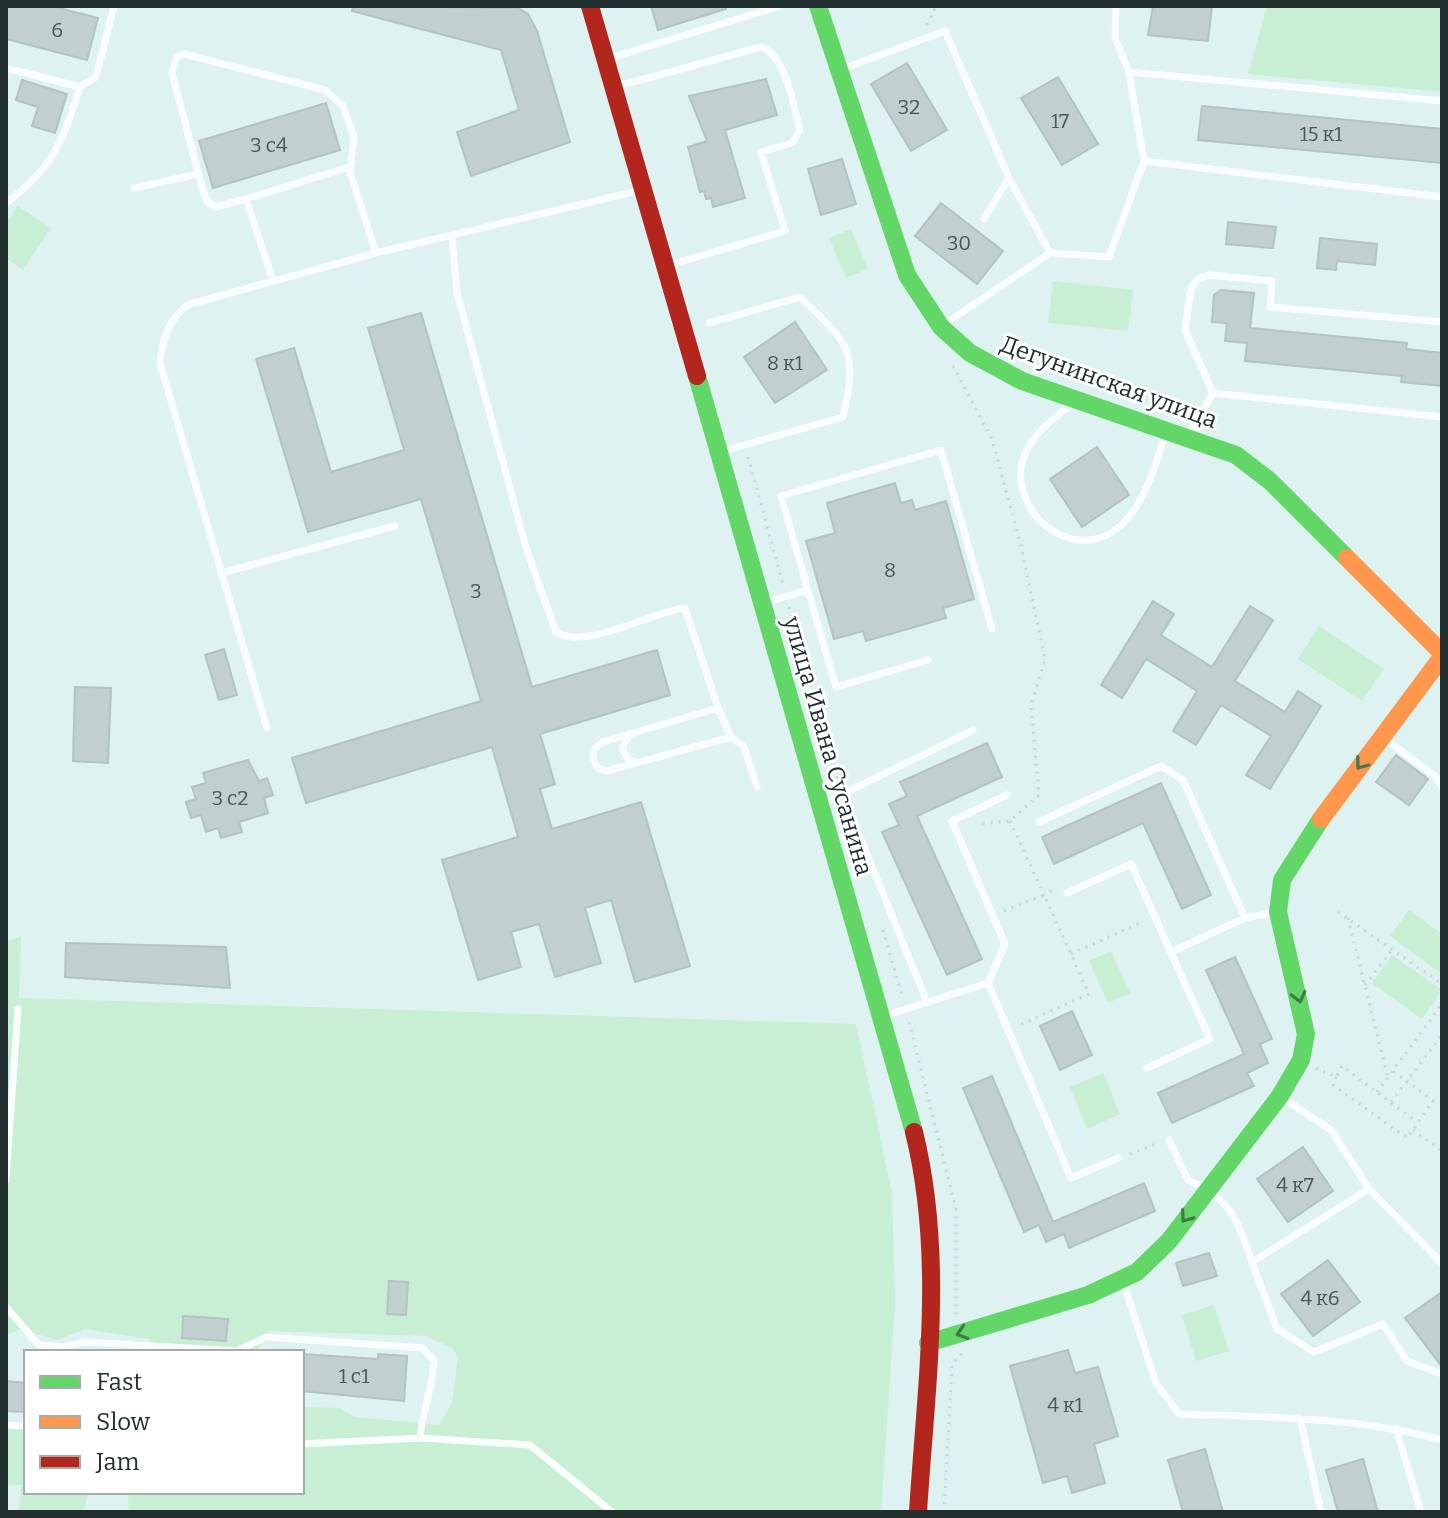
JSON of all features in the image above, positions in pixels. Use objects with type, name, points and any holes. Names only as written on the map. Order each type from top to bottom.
[{"type":"street","name":"улица Ивана Сусанина","points":[[590,6],[882,1016],[927,1199],[932,1246],[918,1512]]},
{"type":"street","name":"Дегунинская улица","points":[[818,6],[907,275],[941,327],[986,364],[1077,400],[1218,447],[1251,465],[1442,655]]},
{"type":"street","points":[[928,1343],[1123,1281],[1161,1249],[1280,1096],[1301,1060],[1306,1034],[1278,912],[1282,880],[1292,860],[1442,655]]},
{"type":"lane","points":[[6,203],[48,164],[61,145],[80,87],[96,77],[114,6]]},
{"type":"lane","points":[[605,60],[780,6]]},
{"type":"lane","points":[[941,327],[1050,253],[1109,257],[1144,161],[1129,72],[1115,38],[1116,6]]},
{"type":"lane","points":[[839,70],[945,31],[1009,178],[1050,253]]},
{"type":"lane","points":[[613,88],[761,47],[774,55],[779,64],[800,130],[792,143],[761,152],[785,231],[664,267]]},
{"type":"lane","points":[[349,167],[246,199],[211,205],[198,174],[172,73],[177,57],[184,54],[325,90],[337,97],[354,137],[355,153],[349,167],[376,253]]},
{"type":"lane","points":[[6,68],[80,87]]},
{"type":"lane","points":[[1129,72],[1442,101]]},
{"type":"lane","points":[[1144,161],[1442,197]]},
{"type":"lane","points":[[134,188],[198,174]]},
{"type":"lane","points":[[984,219],[1009,178]]},
{"type":"lane","points":[[267,728],[160,363],[162,344],[174,317],[190,304],[376,253],[642,190]]},
{"type":"lane","points":[[246,199],[273,281]]},
{"type":"lane","points":[[452,237],[457,293],[527,551],[556,632],[564,638],[585,638],[685,608],[718,708],[731,737],[744,747],[757,787]]},
{"type":"lane","points":[[1213,393],[1185,330],[1191,288],[1198,279],[1209,275],[1272,281],[1270,307],[1442,322]]},
{"type":"lane","points":[[709,323],[800,297],[842,336],[853,376],[843,417],[718,453]]},
{"type":"lane","points":[[1213,393],[1442,417]]},
{"type":"lane","points":[[1187,437],[1213,393]]},
{"type":"lane","points":[[1077,400],[1041,428],[1023,456],[1022,488],[1040,523],[1073,542],[1103,537],[1131,515],[1153,472],[1166,430]]},
{"type":"lane","points":[[928,660],[836,687],[781,496],[941,450],[992,629]]},
{"type":"lane","points":[[221,573],[395,526]]},
{"type":"lane","points":[[762,604],[808,590]]},
{"type":"lane","points":[[718,708],[598,744],[593,760],[599,769],[607,771],[731,737]]},
{"type":"lane","points":[[821,805],[973,730]]},
{"type":"lane","points":[[629,734],[622,749],[628,759],[636,763]]},
{"type":"lane","points":[[1382,736],[1435,776],[1442,787]]},
{"type":"lane","points":[[1039,822],[1161,766],[1183,780],[1245,918]]},
{"type":"lane","points":[[1007,795],[952,821],[1005,944],[988,983],[1071,1178],[1118,1158]]},
{"type":"lane","points":[[830,838],[860,837],[927,1002]]},
{"type":"lane","points":[[1067,893],[1131,864],[1210,1039],[1147,1068]]},
{"type":"lane","points":[[1171,952],[1245,918],[1278,912]]},
{"type":"lane","points":[[882,1016],[988,983]]},
{"type":"lane","points":[[6,1180],[18,1009]]},
{"type":"lane","points":[[1280,1096],[1331,1130],[1369,1189],[1442,1263]]},
{"type":"lane","points":[[1169,1140],[1188,1180],[1207,1188],[1235,1215],[1277,1329],[1314,1352],[1383,1324],[1407,1361],[1442,1374]]},
{"type":"lane","points":[[1252,1262],[1369,1189]]},
{"type":"lane","points":[[1123,1281],[1156,1383],[1179,1414],[1300,1418],[1396,1428],[1442,1440]]},
{"type":"lane","points":[[6,1307],[39,1345],[62,1347],[85,1342],[220,1350]]},
{"type":"lane","points":[[239,1350],[266,1337],[423,1348],[434,1361],[433,1388],[422,1412],[420,1438]]},
{"type":"lane","points":[[1300,1418],[1321,1512]]},
{"type":"lane","points":[[1396,1428],[1421,1512]]},
{"type":"lane","points":[[304,1444],[420,1438],[530,1445],[612,1512]]},
{"type":"path","points":[[953,366],[992,439],[1021,546],[1045,659],[1031,705],[1039,795],[1010,821],[978,824],[968,813]]},
{"type":"path","points":[[1008,1030],[1089,994],[1044,895],[1009,909]]},
{"type":"path","points":[[1338,912],[1442,984]]},
{"type":"path","points":[[1071,954],[1154,916]]},
{"type":"path","points":[[1348,918],[1388,1078]]},
{"type":"path","points":[[1365,985],[1392,949]]},
{"type":"path","points":[[1377,1092],[1442,1004]]},
{"type":"path","points":[[1391,1102],[1442,1035]]},
{"type":"path","points":[[1301,1060],[1336,1077]]},
{"type":"path","points":[[1393,1071],[1433,1101],[1407,1138],[1333,1085],[1342,1066],[1417,1122]]},
{"type":"path","points":[[1412,1129],[1442,1151]]},
{"type":"path","points":[[1118,1158],[1169,1140]]},
{"type":"path","points":[[944,1512],[952,1365],[964,1352]]},
{"type":"green space","points":[[1267,6],[1442,6],[1442,92],[1248,74]]},
{"type":"green space","points":[[18,206],[51,228],[23,270],[6,258],[6,223]]},
{"type":"green space","points":[[851,229],[868,269],[846,278],[829,238]]},
{"type":"green space","points":[[1053,281],[1133,290],[1128,331],[1048,323]]},
{"type":"green space","points":[[1319,626],[1384,669],[1362,701],[1298,659]]},
{"type":"green space","points":[[1409,910],[1442,934],[1442,974],[1390,936]]},
{"type":"green space","points":[[21,936],[19,998],[856,1024],[892,1193],[895,1303],[881,1512],[129,1512],[128,1494],[304,1494],[304,1407],[340,1408],[355,1417],[439,1425],[452,1403],[458,1357],[453,1349],[427,1336],[269,1331],[257,1350],[151,1350],[150,1339],[85,1329],[57,1340],[20,1329],[6,1335],[6,942]],"holes":[[[183,1317],[227,1319],[226,1340],[182,1338]]]},
{"type":"green space","points":[[1111,951],[1130,993],[1108,1003],[1089,961]]},
{"type":"green space","points":[[1392,955],[1442,990],[1422,1019],[1372,983]]},
{"type":"green space","points":[[1103,1073],[1120,1114],[1087,1129],[1070,1087]]},
{"type":"green space","points":[[1214,1305],[1229,1351],[1196,1361],[1182,1315]]},
{"type":"green space","points":[[6,1422],[24,1423],[24,1494],[88,1494],[83,1512],[19,1512],[21,1485],[6,1484]]},
{"type":"building","points":[[6,6],[51,6],[98,18],[87,60],[6,39]]},
{"type":"building","points":[[353,6],[518,8],[528,14],[537,31],[570,142],[471,176],[457,132],[519,110],[501,50],[352,11]]},
{"type":"building","points":[[651,6],[726,6],[726,9],[658,30]]},
{"type":"building","points":[[1153,6],[1212,6],[1208,41],[1148,35]]},
{"type":"building","points":[[907,63],[947,130],[911,151],[871,84]]},
{"type":"building","points":[[1058,77],[1098,144],[1062,165],[1021,98]]},
{"type":"building","points":[[766,79],[777,115],[725,130],[745,198],[713,207],[711,198],[706,199],[704,191],[700,192],[688,147],[707,141],[689,96]]},
{"type":"building","points":[[22,80],[67,94],[55,133],[32,126],[38,107],[16,100]]},
{"type":"building","points":[[326,103],[340,150],[213,188],[199,141]]},
{"type":"building","points":[[1202,106],[1442,129],[1442,163],[1198,140]]},
{"type":"building","points":[[842,159],[856,204],[821,215],[808,169]]},
{"type":"building","points":[[941,203],[1003,251],[977,284],[915,236]]},
{"type":"building","points":[[1228,222],[1276,227],[1273,248],[1226,244]]},
{"type":"building","points":[[1320,238],[1377,244],[1375,265],[1337,261],[1336,270],[1317,268]]},
{"type":"building","points":[[1221,290],[1254,293],[1250,328],[1407,343],[1406,349],[1442,353],[1442,386],[1401,382],[1402,376],[1245,361],[1247,343],[1225,341],[1227,323],[1212,322],[1214,295]]},
{"type":"building","points":[[421,313],[532,687],[657,650],[670,695],[540,734],[555,784],[540,789],[552,829],[641,802],[690,966],[635,982],[611,900],[585,908],[601,963],[555,977],[539,924],[511,932],[521,967],[478,980],[442,860],[518,837],[492,747],[306,803],[292,758],[481,701],[421,499],[308,532],[256,359],[294,348],[331,472],[404,450],[368,328]]},
{"type":"building","points":[[795,322],[827,370],[775,403],[744,357]]},
{"type":"building","points":[[1097,447],[1129,495],[1082,527],[1050,479]]},
{"type":"building","points":[[895,483],[901,503],[912,500],[915,510],[946,501],[974,599],[943,608],[946,618],[866,641],[863,631],[834,639],[806,541],[835,533],[827,503]]},
{"type":"building","points":[[1153,601],[1174,614],[1161,635],[1212,667],[1250,606],[1273,620],[1235,681],[1285,712],[1298,691],[1321,706],[1270,789],[1246,775],[1271,736],[1221,705],[1196,745],[1173,731],[1197,691],[1146,659],[1122,698],[1101,685]]},
{"type":"building","points":[[224,649],[237,695],[219,700],[205,655]]},
{"type":"building","points":[[75,687],[111,688],[108,763],[73,761]]},
{"type":"building","points":[[987,743],[1002,777],[917,816],[982,959],[947,975],[882,832],[899,825],[889,804],[907,796],[900,782]]},
{"type":"building","points":[[1396,755],[1428,779],[1409,805],[1376,782]]},
{"type":"building","points":[[248,760],[259,781],[267,778],[273,795],[264,798],[268,813],[239,822],[242,832],[221,838],[218,828],[206,832],[201,815],[191,818],[186,802],[196,799],[192,787],[206,783],[203,773]]},
{"type":"building","points":[[1161,783],[1211,895],[1182,909],[1143,823],[1054,864],[1042,837]]},
{"type":"building","points":[[66,943],[226,947],[230,988],[65,977]]},
{"type":"building","points":[[1235,957],[1272,1039],[1260,1044],[1268,1063],[1247,1073],[1254,1086],[1172,1123],[1158,1093],[1244,1054],[1206,970]]},
{"type":"building","points":[[1072,1011],[1092,1055],[1060,1070],[1040,1026]]},
{"type":"building","points":[[992,1076],[1053,1222],[1144,1183],[1155,1211],[1069,1248],[1064,1234],[1046,1242],[1039,1225],[1024,1232],[963,1088]]},
{"type":"building","points":[[1303,1147],[1333,1191],[1288,1222],[1257,1179]]},
{"type":"building","points":[[1209,1253],[1217,1276],[1183,1286],[1176,1263]]},
{"type":"building","points":[[1328,1260],[1360,1302],[1313,1336],[1281,1294]]},
{"type":"building","points":[[389,1281],[408,1282],[406,1315],[387,1314]]},
{"type":"building","points":[[1442,1292],[1442,1367],[1405,1318]]},
{"type":"building","points":[[183,1316],[228,1319],[226,1341],[182,1338]]},
{"type":"building","points":[[1068,1350],[1075,1373],[1098,1367],[1118,1436],[1094,1444],[1105,1483],[1072,1493],[1067,1476],[1043,1483],[1010,1366]]},
{"type":"building","points":[[304,1354],[378,1359],[378,1354],[407,1356],[404,1401],[304,1391]]},
{"type":"building","points":[[6,1381],[24,1383],[24,1412],[6,1411]]},
{"type":"building","points":[[1205,1449],[1223,1512],[1183,1512],[1168,1460]]},
{"type":"building","points":[[1363,1459],[1378,1512],[1338,1512],[1326,1470]]},
{"type":"traffic: fast","points":[[818,6],[907,275],[941,327],[970,353],[1022,381],[1236,455],[1270,481],[1347,558]]},
{"type":"traffic: fast","points":[[697,376],[914,1132]]},
{"type":"traffic: fast","points":[[928,1343],[1088,1295],[1137,1272],[1169,1241],[1280,1096],[1301,1060],[1306,1034],[1278,912],[1282,880],[1321,819]]},
{"type":"traffic: slow","points":[[1347,558],[1442,653]]},
{"type":"traffic: slow","points":[[1321,819],[1442,657]]},
{"type":"traffic: jam","points":[[590,6],[697,376]]},
{"type":"traffic: jam","points":[[914,1132],[929,1226],[931,1274],[931,1321],[918,1512]]}]
